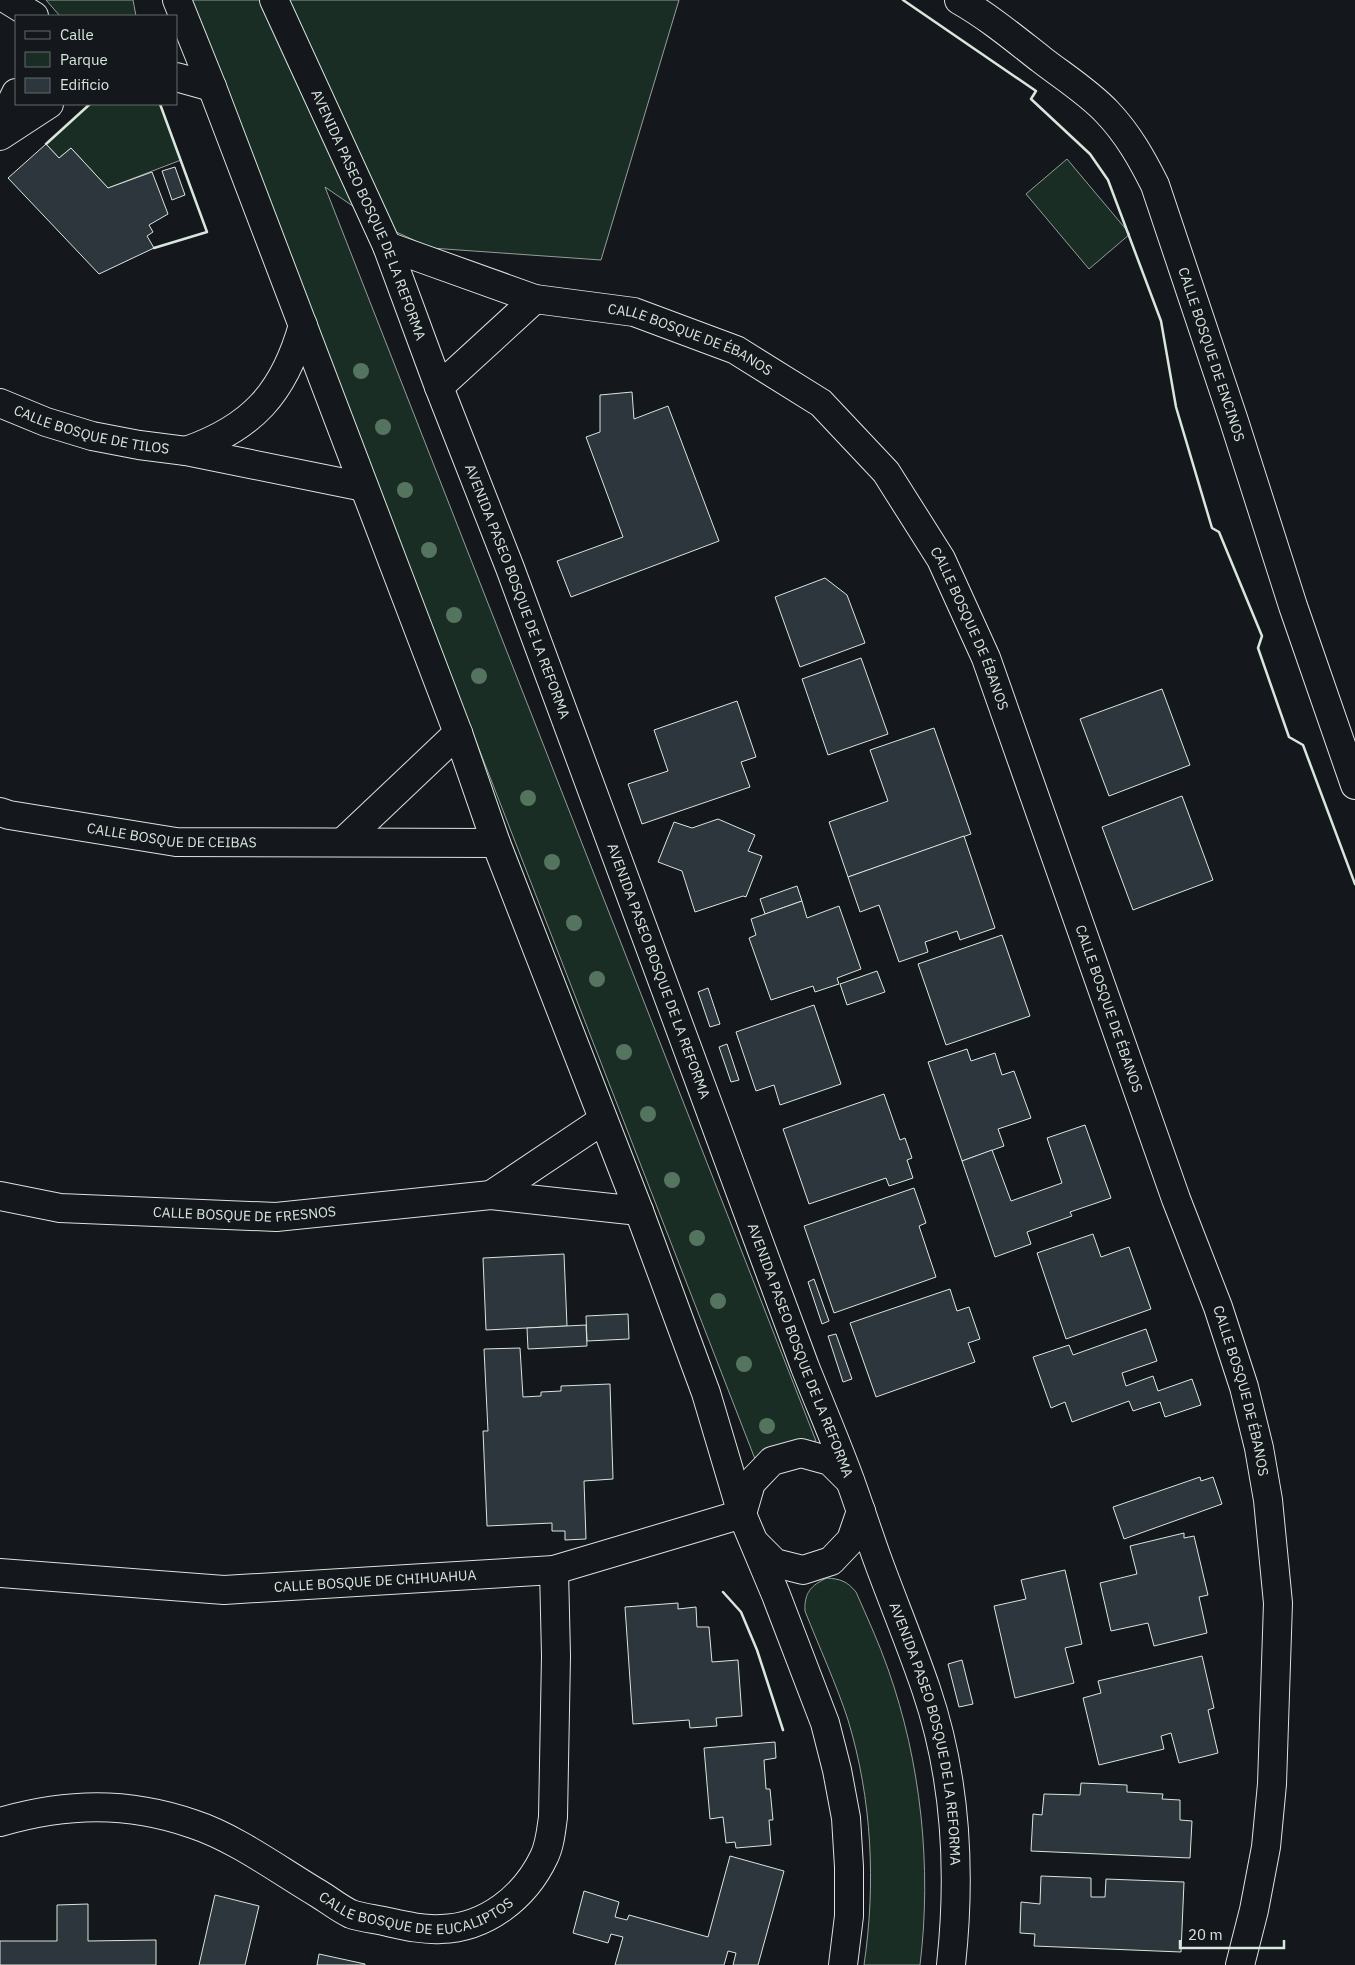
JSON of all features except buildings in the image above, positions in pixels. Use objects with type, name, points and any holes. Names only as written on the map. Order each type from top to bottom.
[{"type":"street","points":[[7,0],[17,15]]},
{"type":"street","points":[[7,0],[32,15]]},
{"type":"street","points":[[177,0],[458,732],[496,843],[639,1211],[706,1393],[742,1514],[756,1544],[825,1723],[837,1770],[846,1818],[849,1916],[843,1965]]},
{"type":"street","name":"AVENIDA PASEO BOSQUE DE LA REFORMA","points":[[274,0],[387,246],[439,387],[510,568],[805,1367],[851,1482],[926,1690],[942,1747],[952,1805],[956,1864],[956,1922],[951,1965]]},
{"type":"street","name":"CALLE BOSQUE DE ENCINOS","points":[[959,0],[984,15],[1087,94],[1107,112],[1142,158],[1158,195],[1234,421],[1293,606],[1355,785]]},
{"type":"street","points":[[178,78],[212,87]]},
{"type":"street","points":[[0,126],[15,95]]},
{"type":"street","points":[[0,136],[47,105]]},
{"type":"street","name":"CALLE BOSQUE DE ÉBANOS","points":[[387,246],[535,299],[634,312],[736,350],[821,403],[886,472],[941,559],[986,658],[1173,1190],[1218,1307],[1244,1387],[1258,1448],[1268,1500],[1278,1603],[1272,1784],[1266,1847],[1254,1910],[1240,1965]]},
{"type":"street","points":[[439,387],[535,299]]},
{"type":"street","name":"CALLE BOSQUE DE TILOS","points":[[186,452],[210,443],[232,430],[252,415],[270,396],[285,374],[296,350],[303,325]]},
{"type":"street","name":"CALLE BOSQUE DE TILOS","points":[[0,403],[46,422],[92,436],[139,446],[186,452],[364,487]]},
{"type":"street","points":[[344,841],[458,732]]},
{"type":"street","name":"CALLE BOSQUE DE CEIBAS","points":[[0,812],[176,842],[344,841],[496,843]]},
{"type":"street","name":"CALLE BOSQUE DE FRESNOS","points":[[491,1195],[603,1120]]},
{"type":"street","name":"CALLE BOSQUE DE FRESNOS","points":[[0,1196],[60,1208],[276,1217],[491,1195],[639,1211]]},
{"type":"street","points":[[742,1514],[751,1482],[772,1461],[801,1453],[830,1461],[851,1482]]},
{"type":"street","points":[[756,1544],[775,1563],[803,1570],[832,1561],[851,1540],[861,1511]]},
{"type":"street","name":"CALLE BOSQUE DE CHIHUAHUA","points":[[0,1573],[224,1590],[554,1570],[742,1514]]},
{"type":"street","name":"CALLE BOSQUE DE EUCALIPTOS","points":[[0,1822],[45,1811],[92,1806],[127,1808],[161,1814],[195,1824],[226,1839],[352,1914],[417,1928],[442,1929],[466,1926],[488,1917],[509,1904],[523,1889],[535,1873],[544,1856],[550,1837],[553,1817],[556,1656],[554,1570]]},
{"type":"green space","points":[[46,0],[133,0],[136,15],[59,15]]},
{"type":"green space","points":[[188,0],[679,0],[601,260],[431,248],[379,224],[325,187],[816,1441],[783,1444],[768,1448],[755,1459]]},
{"type":"green space","points":[[89,105],[160,105],[181,160],[108,188],[71,148],[59,158],[46,144]]},
{"type":"green space","points":[[1067,159],[1130,234],[1089,269],[1026,194]]},
{"type":"green space","points":[[827,1578],[843,1581],[856,1592],[888,1669],[909,1741],[921,1815],[924,1853],[925,1890],[920,1965],[864,1965],[868,1934],[871,1873],[867,1811],[862,1780],[848,1720],[805,1611],[807,1594],[813,1587]]},
{"type":"wall","points":[[903,0],[1036,91],[1031,99],[1090,154],[1108,180],[1161,321],[1176,407],[1212,528],[1219,532],[1262,636],[1258,648],[1289,737],[1303,745],[1355,884]]},
{"type":"wall","points":[[46,144],[89,105]]},
{"type":"wall","points":[[154,248],[207,232],[160,105]]},
{"type":"wall","points":[[723,1592],[741,1612],[757,1650],[783,1730]]}]
